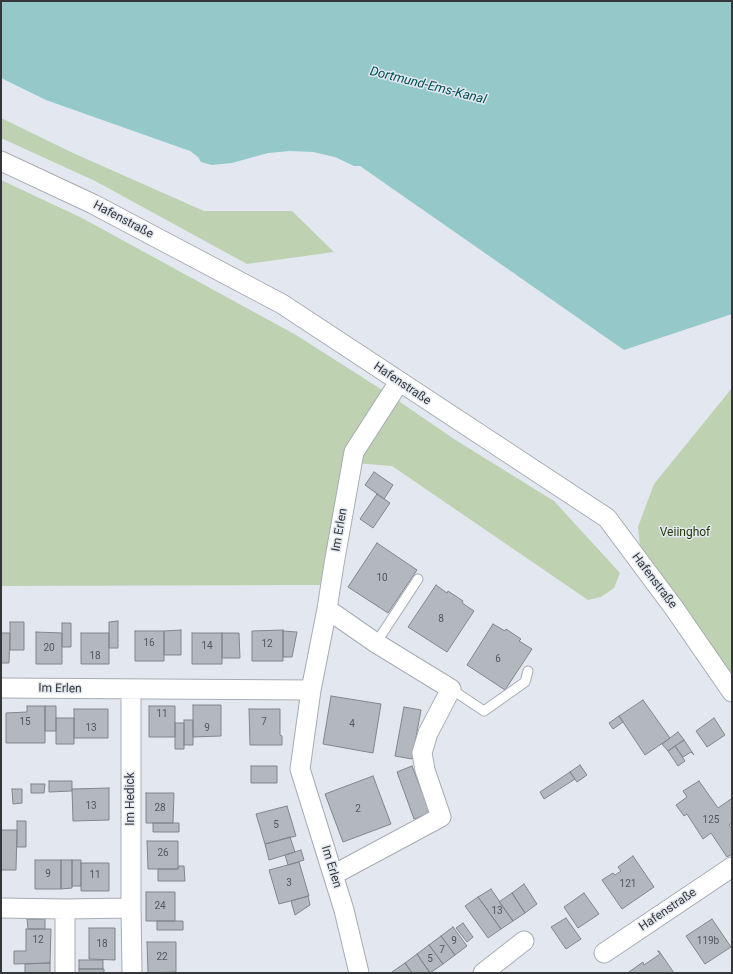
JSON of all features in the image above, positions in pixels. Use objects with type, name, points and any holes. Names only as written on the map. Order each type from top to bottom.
[{"type":"street","name":"Hafenstraße","points":[[1,161],[93,204],[282,304],[607,518],[674,608],[732,692]]},
{"type":"street","name":"Im Erlen","points":[[359,973],[344,910],[300,769],[311,690],[328,609],[334,564],[354,452],[399,382]]},
{"type":"street","points":[[328,609],[376,643],[451,689],[428,733],[422,753],[425,770],[441,817],[333,875]]},
{"type":"street","name":"Im Erlen","points":[[1,688],[311,690]]},
{"type":"street","name":"Im Hedick","points":[[131,690],[132,973]]},
{"type":"street","name":"Hafenstraße","points":[[604,953],[732,868]]},
{"type":"street","points":[[1,908],[131,908]]},
{"type":"street","points":[[65,909],[65,973]]},
{"type":"street","points":[[483,973],[524,941]]},
{"type":"lane","points":[[376,643],[418,579]]},
{"type":"lane","points":[[451,689],[484,710],[525,682],[528,671]]},
{"type":"green space","points":[[1,118],[73,153],[204,211],[292,211],[334,252],[247,264],[95,181],[1,138]]},
{"type":"green space","points":[[1,180],[82,218],[296,335],[387,393],[454,439],[554,501],[620,573],[614,588],[601,597],[588,600],[392,466],[343,462],[320,585],[1,586]]},
{"type":"green space","name":"Veiinghof","points":[[732,388],[732,699],[640,548],[638,527],[654,484]]},
{"type":"water","name":"Dortmund-Ems-Kanal","points":[[1,1],[732,1],[732,314],[624,350],[360,166],[354,166],[335,157],[313,152],[290,151],[268,153],[232,163],[212,165],[201,162],[198,157],[190,151],[46,100],[1,78]]},
{"type":"building","points":[[374,472],[393,485],[384,499],[365,485]]},
{"type":"building","points":[[377,494],[390,503],[373,528],[360,519]]},
{"type":"building","points":[[377,543],[417,570],[388,613],[348,587]]},
{"type":"building","points":[[436,585],[447,593],[448,591],[463,601],[462,603],[474,611],[447,652],[408,627]]},
{"type":"building","points":[[118,621],[118,648],[109,648],[109,622]]},
{"type":"building","points":[[10,622],[24,622],[24,650],[10,650]]},
{"type":"building","points":[[62,623],[71,623],[71,647],[62,647]]},
{"type":"building","points":[[493,624],[505,631],[506,629],[521,639],[519,641],[532,649],[505,690],[467,665]]},
{"type":"building","points":[[181,630],[181,655],[164,655],[164,631]]},
{"type":"building","points":[[283,630],[283,661],[252,661],[252,631]]},
{"type":"building","points":[[135,631],[164,631],[164,661],[135,661]]},
{"type":"building","points":[[283,631],[297,632],[292,657],[283,657]]},
{"type":"building","points":[[36,632],[62,633],[62,664],[36,664]]},
{"type":"building","points":[[1,633],[10,633],[9,663],[1,663]]},
{"type":"building","points":[[81,633],[109,633],[109,664],[81,664]]},
{"type":"building","points":[[192,633],[222,633],[222,664],[192,664]]},
{"type":"building","points":[[222,633],[239,633],[240,658],[222,658]]},
{"type":"building","points":[[331,696],[381,704],[373,753],[323,744]]},
{"type":"building","points":[[643,700],[670,738],[645,755],[619,716]]},
{"type":"building","points":[[193,705],[221,705],[221,736],[193,737]]},
{"type":"building","points":[[27,706],[45,706],[45,743],[6,743],[6,713],[27,712]]},
{"type":"building","points":[[45,706],[56,706],[56,731],[45,731]]},
{"type":"building","points":[[149,706],[175,706],[175,737],[149,737]]},
{"type":"building","points":[[404,707],[421,710],[412,759],[395,756]]},
{"type":"building","points":[[74,709],[108,709],[108,738],[74,738]]},
{"type":"building","points":[[249,709],[280,709],[280,735],[282,736],[282,745],[250,745]]},
{"type":"building","points":[[619,716],[623,722],[613,729],[609,723]]},
{"type":"building","points":[[56,718],[74,718],[74,744],[56,744]]},
{"type":"building","points":[[714,718],[725,735],[707,747],[696,731]]},
{"type":"building","points":[[184,720],[193,720],[193,745],[184,745]]},
{"type":"building","points":[[175,723],[184,723],[184,749],[175,749]]},
{"type":"building","points":[[678,732],[684,740],[668,751],[662,744]]},
{"type":"building","points":[[684,740],[694,755],[691,752],[683,757],[675,746]]},
{"type":"building","points":[[675,746],[685,761],[678,766],[668,751]]},
{"type":"building","points":[[580,765],[587,775],[577,782],[570,772]]},
{"type":"building","points":[[251,766],[277,766],[277,783],[251,783]]},
{"type":"building","points":[[412,766],[430,813],[414,819],[397,772]]},
{"type":"building","points":[[570,772],[575,779],[544,799],[540,792]]},
{"type":"building","points":[[373,776],[391,824],[343,842],[325,794]]},
{"type":"building","points":[[49,781],[72,781],[72,791],[49,792]]},
{"type":"building","points":[[699,781],[718,808],[731,799],[732,800],[732,823],[729,825],[732,829],[732,854],[727,857],[711,833],[703,839],[687,814],[684,816],[676,805],[687,797],[683,791]]},
{"type":"building","points":[[31,784],[45,784],[44,793],[31,793]]},
{"type":"building","points":[[109,788],[109,820],[73,821],[72,789]]},
{"type":"building","points":[[12,789],[22,789],[22,803],[13,804]]},
{"type":"building","points":[[146,793],[174,793],[173,823],[146,823]]},
{"type":"building","points":[[287,806],[296,836],[265,844],[256,814]]},
{"type":"building","points":[[17,821],[26,821],[26,847],[17,847]]},
{"type":"building","points":[[153,823],[179,823],[179,832],[153,832]]},
{"type":"building","points":[[1,830],[17,830],[16,870],[1,870]]},
{"type":"building","points":[[290,837],[295,852],[269,860],[265,844]]},
{"type":"building","points":[[147,841],[178,841],[178,869],[148,869]]},
{"type":"building","points":[[301,850],[304,860],[288,865],[285,855]]},
{"type":"building","points":[[633,856],[654,887],[622,909],[602,880],[613,873],[615,875],[621,871],[618,867]]},
{"type":"building","points":[[35,860],[61,860],[61,889],[35,889]]},
{"type":"building","points":[[61,860],[72,860],[72,888],[61,889]]},
{"type":"building","points":[[72,860],[81,860],[81,886],[72,886]]},
{"type":"building","points":[[299,862],[309,896],[279,904],[269,870]]},
{"type":"building","points":[[81,863],[109,863],[109,891],[81,891]]},
{"type":"building","points":[[179,866],[184,866],[185,881],[158,881],[158,869],[178,869]]},
{"type":"building","points":[[524,884],[537,904],[525,913],[512,893]]},
{"type":"building","points":[[491,889],[513,921],[501,929],[478,897]]},
{"type":"building","points":[[146,892],[175,892],[175,921],[146,921]]},
{"type":"building","points":[[512,893],[525,913],[513,921],[499,902]]},
{"type":"building","points":[[584,893],[599,914],[578,928],[564,907]]},
{"type":"building","points":[[308,896],[310,905],[295,915],[291,901]]},
{"type":"building","points":[[478,897],[501,929],[488,938],[465,906]]},
{"type":"building","points":[[566,918],[581,939],[566,949],[551,927]]},
{"type":"building","points":[[27,919],[45,919],[45,929],[28,929]]},
{"type":"building","points":[[712,919],[731,947],[705,964],[686,936]]},
{"type":"building","points":[[157,921],[183,921],[183,930],[157,930]]},
{"type":"building","points":[[463,923],[473,937],[467,942],[456,928]]},
{"type":"building","points":[[453,927],[467,946],[455,955],[441,936]]},
{"type":"building","points":[[89,928],[115,928],[115,960],[89,959]]},
{"type":"building","points":[[26,929],[51,929],[50,963],[14,964],[14,951],[26,951]]},
{"type":"building","points":[[441,936],[455,955],[443,964],[429,945]]},
{"type":"building","points":[[147,942],[176,942],[176,972],[148,973]]},
{"type":"building","points":[[429,945],[443,964],[430,973],[417,954]]},
{"type":"building","points":[[658,951],[674,973],[629,973],[643,962],[644,965],[660,954]]},
{"type":"building","points":[[417,954],[430,973],[412,973],[405,963]]},
{"type":"building","points":[[79,960],[103,960],[103,969],[79,969]]},
{"type":"building","points":[[50,963],[50,973],[25,973],[25,964]]},
{"type":"building","points":[[405,963],[412,973],[392,972]]},
{"type":"building","points":[[79,969],[104,969],[104,973],[79,973]]}]
